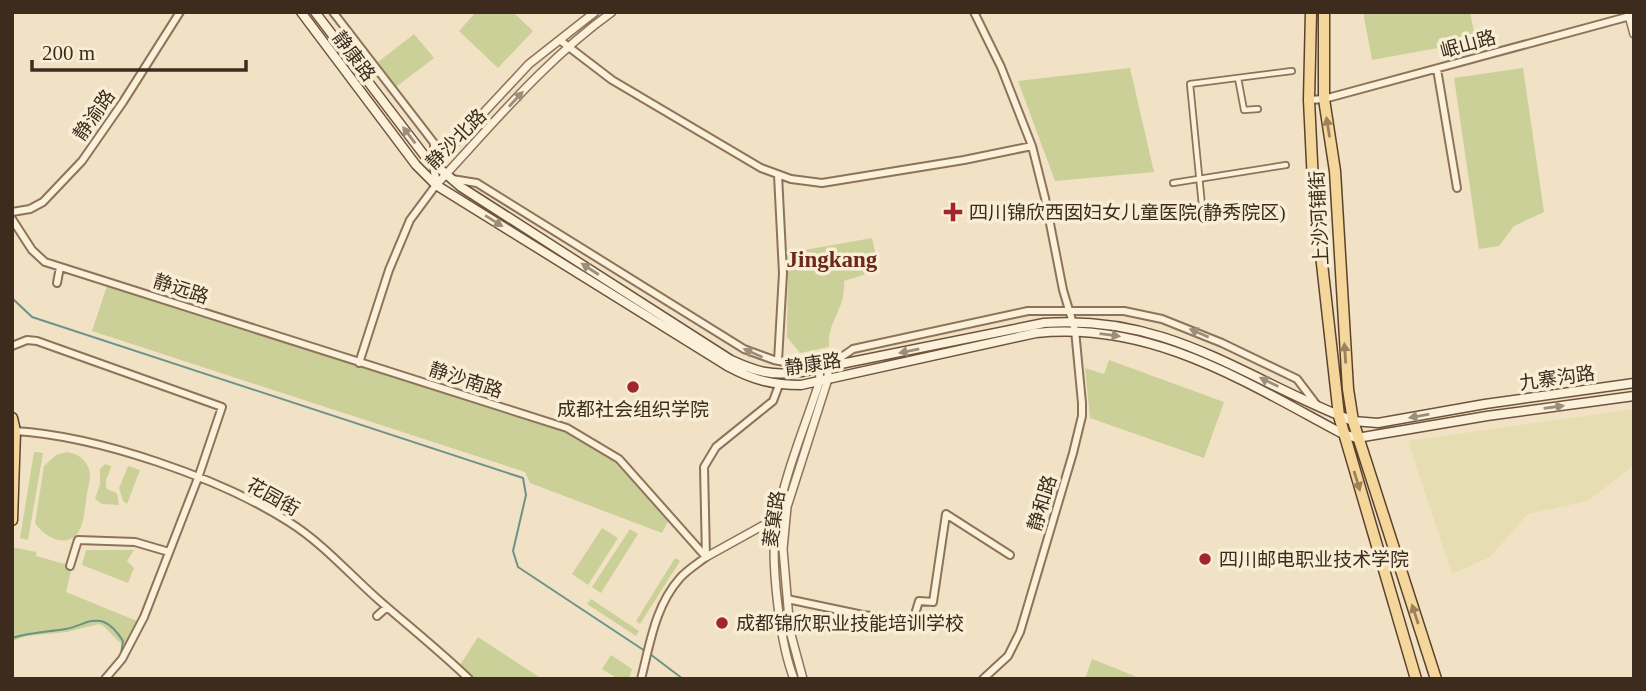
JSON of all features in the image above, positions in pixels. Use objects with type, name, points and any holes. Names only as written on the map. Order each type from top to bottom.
[{"type":"main road","name":"静康路","points":[[301,12],[416,165],[436,185],[729,367],[755,380],[779,385],[801,385],[1092,322],[1137,329],[1184,343],[1353,421]]},
{"type":"main road","name":"静康路","points":[[315,12],[434,166],[731,360],[750,368],[779,375],[1044,323],[1073,326],[1127,337],[1210,363],[1343,434],[1357,438]]},
{"type":"main road","name":"上沙河铺街","points":[[1311,12],[1309,100],[1313,183],[1339,415],[1416,679]]},
{"type":"main road","name":"上沙河铺街","points":[[1324,12],[1324,99],[1335,171],[1348,389],[1353,421],[1436,679]]},
{"type":"main road","name":"九寨沟路","points":[[1353,421],[1378,423],[1485,404],[1634,383]]},
{"type":"main road","name":"九寨沟路","points":[[1357,438],[1486,416],[1634,396]]},
{"type":"main road","points":[[12,418],[12,520]]},
{"type":"street","name":"静渝路","points":[[12,212],[30,209],[43,202],[82,161],[180,12]]},
{"type":"street","points":[[333,12],[433,143],[434,166]]},
{"type":"street","name":"静沙北路","points":[[596,12],[528,64],[434,166],[436,185],[448,177],[568,46],[612,12]]},
{"type":"street","name":"静和路","points":[[974,12],[1001,67],[1032,146],[1073,326],[1082,404],[1073,453],[1020,632],[1008,656],[983,679]]},
{"type":"street","points":[[1630,15],[1634,34]]},
{"type":"street","name":"岷山路","points":[[1309,100],[1324,99],[1630,15]]},
{"type":"street","points":[[561,41],[612,80],[761,168],[791,179],[822,183],[1032,146]]},
{"type":"street","points":[[1437,69],[1457,188]]},
{"type":"street","points":[[1203,216],[1190,84],[1292,71]]},
{"type":"street","points":[[1238,78],[1244,110],[1258,108]]},
{"type":"street","points":[[1173,183],[1286,165]]},
{"type":"street","points":[[778,175],[783,273],[778,361]]},
{"type":"street","points":[[448,177],[477,183],[758,356],[824,368],[853,349],[1028,311],[1124,311],[1188,328],[1297,379],[1317,405]]},
{"type":"street","points":[[359,363],[389,270],[410,219],[436,185]]},
{"type":"street","name":"静远路","points":[[12,219],[32,250],[45,262],[359,363]]},
{"type":"street","points":[[57,283],[60,267]]},
{"type":"street","points":[[12,346],[27,340],[37,341],[222,407],[198,478],[144,617],[125,653],[105,679]]},
{"type":"street","name":"静沙南路","points":[[359,363],[567,428],[619,458],[706,557]]},
{"type":"street","name":"菱窠路","points":[[803,679],[792,640],[783,550],[787,507],[824,379],[824,368]]},
{"type":"street","name":"菱窠路","points":[[794,679],[778,603],[776,526],[781,502],[824,379]]},
{"type":"street","points":[[706,557],[704,467],[716,447],[773,401],[779,385]]},
{"type":"street","name":"花园街","points":[[14,431],[42,433],[121,451],[198,478],[259,505],[292,524],[352,572],[387,607],[469,679]]},
{"type":"street","points":[[787,599],[863,615],[913,621],[919,601],[933,602],[946,514],[1010,555]]},
{"type":"street","points":[[641,679],[655,620],[666,598],[681,578],[706,557],[762,526],[786,527]]},
{"type":"street","points":[[70,566],[78,540],[135,542],[169,552]]},
{"type":"street","points":[[377,616],[387,607]]},
{"type":"shaded area","points":[[1634,409],[1634,465],[1588,501],[1528,514],[1490,557],[1452,574],[1408,441]]},
{"type":"green space","points":[[476,12],[513,12],[533,31],[498,68],[459,31]]},
{"type":"green space","points":[[1363,12],[1470,12],[1476,41],[1372,60]]},
{"type":"green space","points":[[414,34],[434,58],[396,87],[378,62]]},
{"type":"green space","points":[[1130,68],[1154,172],[1055,181],[1018,81]]},
{"type":"green space","points":[[1523,68],[1544,212],[1514,226],[1499,246],[1479,249],[1454,78]]},
{"type":"green space","points":[[872,238],[879,270],[844,281],[842,300],[831,329],[829,347],[800,353],[787,337],[788,253]]},
{"type":"green space","points":[[107,286],[567,433],[616,462],[668,521],[662,533],[530,483],[525,472],[92,331]]},
{"type":"green space","points":[[1109,360],[1224,402],[1204,458],[1090,418],[1085,368],[1104,374]]},
{"type":"green space","points":[[34,452],[43,453],[28,540],[20,538]]},
{"type":"green space","points":[[67,452],[84,461],[90,476],[81,527],[74,537],[62,541],[44,533],[35,523],[44,466],[56,455]]},
{"type":"green space","points":[[105,464],[111,466],[106,480],[107,489],[117,493],[119,505],[102,504],[95,499],[100,484],[100,469]]},
{"type":"green space","points":[[128,466],[140,470],[127,504],[123,501],[119,488]]},
{"type":"green space","points":[[602,528],[618,538],[588,585],[572,574]]},
{"type":"green space","points":[[630,529],[638,534],[601,593],[592,587]]},
{"type":"green space","points":[[12,547],[36,552],[36,556],[72,566],[66,592],[137,621],[124,645],[99,624],[12,641]]},
{"type":"green space","points":[[86,550],[134,550],[127,561],[134,568],[128,583],[82,565]]},
{"type":"green space","points":[[675,558],[680,561],[640,624],[636,621]]},
{"type":"green space","points":[[591,599],[639,631],[636,636],[587,604]]},
{"type":"green space","points":[[478,637],[542,679],[475,679],[460,665]]},
{"type":"green space","points":[[611,655],[632,669],[629,679],[618,679],[602,669]]},
{"type":"green space","points":[[1092,659],[1142,679],[1085,679]]},
{"type":"waterway","points":[[12,298],[32,317],[523,478],[526,495],[513,551],[518,567],[645,651]]},
{"type":"waterway","points":[[12,638],[99,621],[110,626],[121,638],[121,654]]},
{"type":"waterway","points":[[650,654],[683,679]]},
{"type":"place","name":"四川锦欣西囡妇女儿童医院(静秀院区)","points":[[953,212]]},
{"type":"place","name":"成都社会组织学院","points":[[633,387]]},
{"type":"place","name":"四川邮电职业技术学院","points":[[1205,559]]},
{"type":"place","name":"成都锦欣职业技能培训学校","points":[[722,623]]},
{"type":"district","name":"Jingkang","points":[[832,259]]}]
